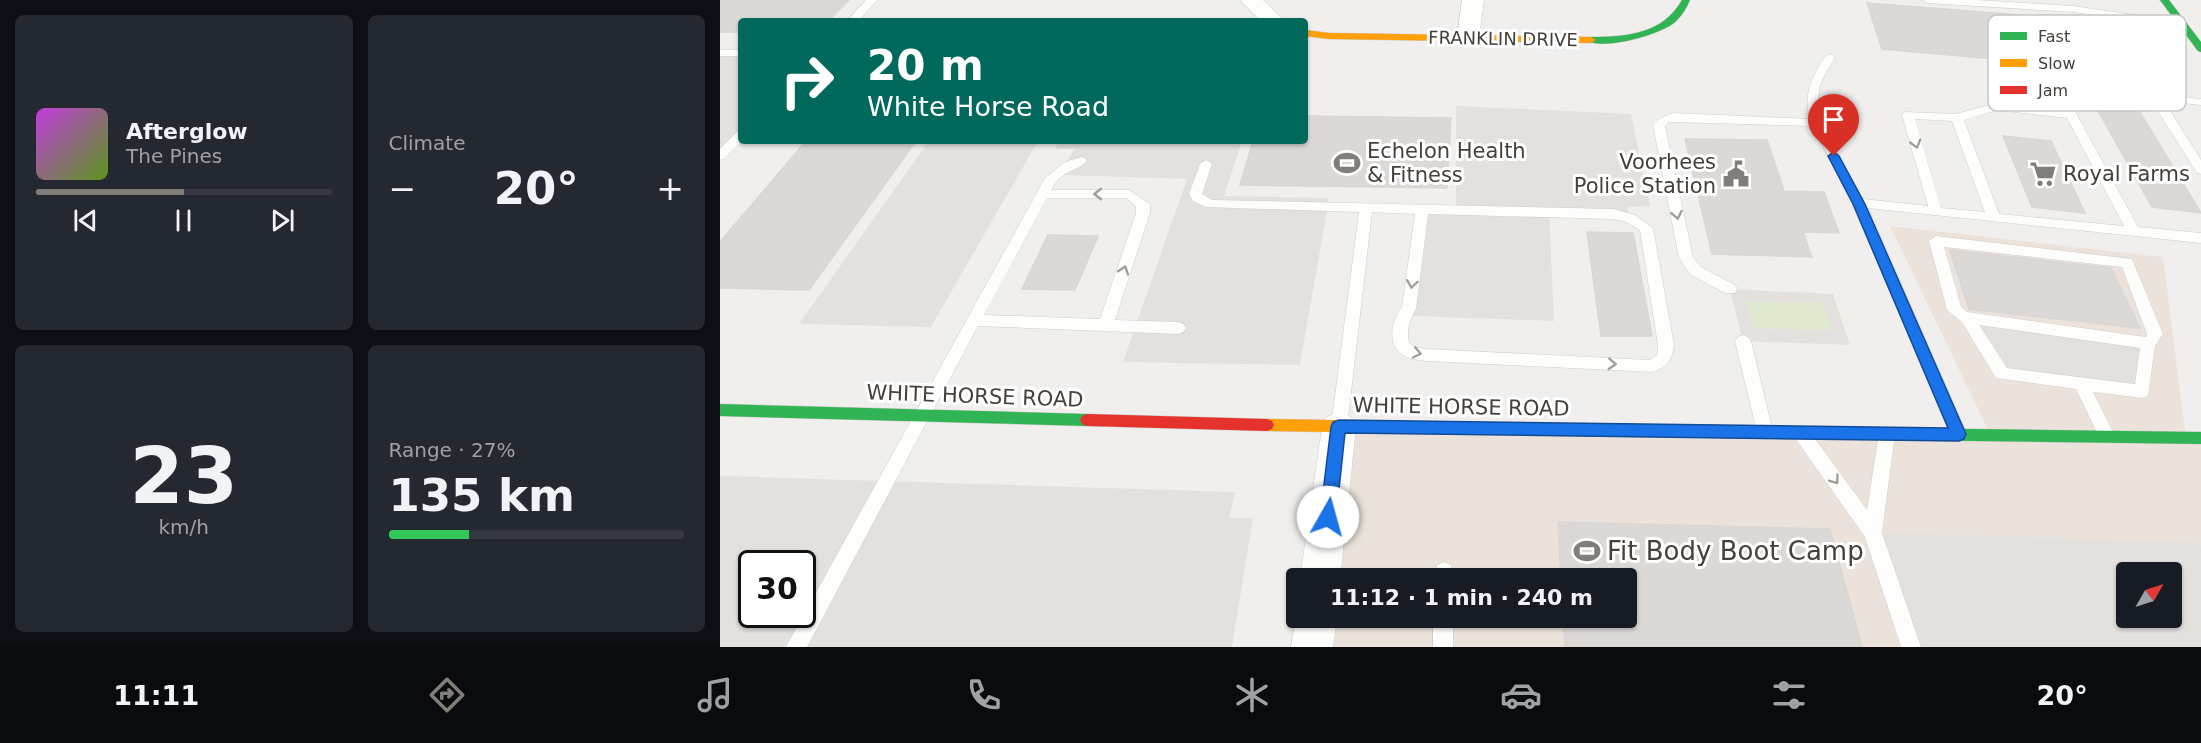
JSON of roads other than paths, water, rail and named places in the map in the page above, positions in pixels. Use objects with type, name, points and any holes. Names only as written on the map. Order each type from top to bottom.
[{"type":"main road","name":"FRANKLIN DRIVE","points":[[1308,33],[1329,36],[1468,39],[1593,40],[1631,37],[1656,30],[1667,24],[1678,16],[1686,0]]},
{"type":"main road","points":[[2164,0],[2175,15]]},
{"type":"main road","points":[[2186,29],[2201,49]]},
{"type":"main road","name":"WHITE HORSE ROAD","points":[[720,410],[1339,427],[2201,438]]},
{"type":"street","points":[[1251,0],[1271,18]]},
{"type":"street","points":[[1468,39],[1473,0]]},
{"type":"street","points":[[1321,568],[1339,427]]},
{"type":"street","points":[[1312,647],[1315,628]]},
{"type":"lane","points":[[855,18],[872,0]]},
{"type":"lane","points":[[1928,0],[2037,4],[2114,15]]},
{"type":"lane","points":[[720,53],[738,53]]},
{"type":"lane","points":[[1830,57],[1813,88],[1812,103],[1817,123],[1859,204],[1959,434]]},
{"type":"lane","points":[[2186,100],[2201,102]]},
{"type":"lane","points":[[1936,212],[1908,115],[1957,118],[1988,108]]},
{"type":"lane","points":[[2038,111],[2071,115]]},
{"type":"lane","points":[[2070,111],[2134,232]]},
{"type":"lane","points":[[2164,111],[2201,170]]},
{"type":"lane","points":[[1730,289],[1696,271],[1686,258],[1659,125],[1665,119],[1674,117],[1817,123]]},
{"type":"lane","points":[[1957,118],[1994,218]]},
{"type":"lane","points":[[720,156],[738,138]]},
{"type":"lane","points":[[796,647],[1051,178],[1058,171],[1081,161]]},
{"type":"lane","points":[[1206,164],[1195,194],[1210,204],[1422,209],[1613,214],[1630,218],[1646,228],[1666,352],[1664,358],[1653,366],[1412,353],[1404,349],[1399,340],[1402,316],[1409,309],[1422,209]]},
{"type":"lane","points":[[1042,194],[1129,194],[1143,204],[1143,213],[1106,325]]},
{"type":"lane","points":[[1859,204],[2201,238]]},
{"type":"lane","points":[[1339,427],[1366,208]]},
{"type":"lane","points":[[1968,320],[2148,343],[2152,341],[2155,334],[2127,263],[1936,241],[1954,310],[1968,320],[2002,374],[2142,391],[2148,343]]},
{"type":"lane","points":[[973,320],[1178,328]]},
{"type":"lane","points":[[1743,341],[1765,432]]},
{"type":"lane","points":[[2081,384],[2107,436]]},
{"type":"lane","points":[[1801,433],[1873,533],[1911,647]]},
{"type":"lane","points":[[1873,533],[1887,434]]},
{"type":"lane","points":[[1443,628],[1443,647]]},
{"type":"place","name":"Echelon Health & Fitness","points":[[1347,163]]},
{"type":"place","name":"Voorhees Police Station","points":[[1736,174]]},
{"type":"place","name":"Royal Farms","points":[[2043,174]]},
{"type":"place","name":"Fit Body Boot Camp","points":[[1587,551]]}]
